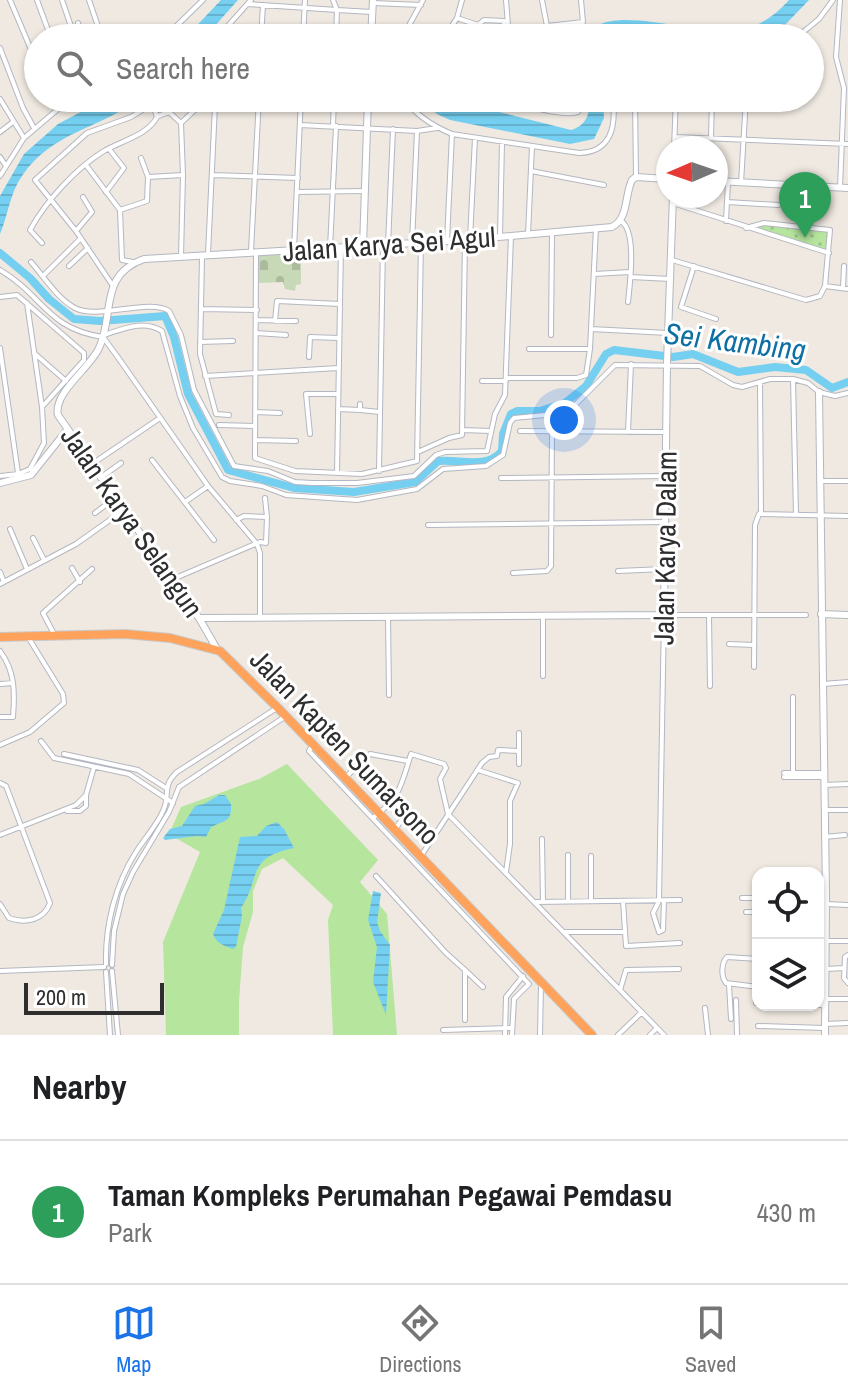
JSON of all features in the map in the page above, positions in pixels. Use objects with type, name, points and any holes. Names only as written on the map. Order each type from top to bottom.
[{"type":"highway","name":"Jalan Kapten Sumarsono","points":[[0,637],[125,634],[170,638],[217,649],[313,744],[376,816],[421,857],[448,892],[592,1035]]},
{"type":"street","points":[[10,0],[24,33]]},
{"type":"street","points":[[37,0],[46,24]]},
{"type":"street","points":[[62,0],[70,24]]},
{"type":"street","points":[[89,0],[97,24]]},
{"type":"street","points":[[178,24],[203,0]]},
{"type":"street","points":[[304,24],[305,0]]},
{"type":"street","points":[[333,0],[337,10],[336,24]]},
{"type":"street","points":[[453,24],[462,0]]},
{"type":"street","points":[[506,0],[507,24]]},
{"type":"street","points":[[542,0],[548,24]]},
{"type":"street","points":[[566,24],[583,22],[581,0]]},
{"type":"street","points":[[813,24],[833,0]]},
{"type":"street","points":[[728,182],[844,188],[846,87],[836,63],[840,0]]},
{"type":"street","points":[[231,24],[250,2],[337,10],[422,2]]},
{"type":"street","points":[[410,24],[422,2]]},
{"type":"street","points":[[262,24],[263,5]]},
{"type":"street","points":[[457,18],[475,24]]},
{"type":"street","points":[[479,24],[484,20],[504,21],[505,24]]},
{"type":"street","points":[[0,48],[24,110]]},
{"type":"street","points":[[0,99],[24,138]]},
{"type":"street","points":[[25,112],[34,128]]},
{"type":"street","points":[[0,176],[24,138],[54,112]]},
{"type":"street","points":[[113,286],[76,231],[35,181],[52,162],[95,129],[140,112]]},
{"type":"street","points":[[155,112],[157,117]]},
{"type":"street","points":[[42,243],[30,230],[51,201],[86,165],[149,128],[157,117],[169,112],[181,123],[181,259]]},
{"type":"street","points":[[181,123],[192,112]]},
{"type":"street","points":[[215,112],[200,342],[205,376],[216,414],[229,415]]},
{"type":"street","points":[[258,112],[254,254],[257,310],[255,455],[258,460],[289,470],[337,473],[379,472],[417,462],[420,451],[421,243]]},
{"type":"street","points":[[294,250],[301,112]]},
{"type":"street","points":[[330,248],[334,112]]},
{"type":"street","points":[[363,247],[367,112]]},
{"type":"street","points":[[416,112],[437,128],[452,134],[579,153],[606,144],[612,134],[613,112]]},
{"type":"street","points":[[628,302],[629,229],[621,221],[630,184],[636,177],[635,112]]},
{"type":"street","points":[[675,136],[676,112]]},
{"type":"street","points":[[711,136],[712,112]]},
{"type":"street","points":[[741,183],[746,112]]},
{"type":"street","points":[[0,132],[13,122]]},
{"type":"street","points":[[300,125],[417,131],[437,128]]},
{"type":"street","points":[[379,472],[393,129]]},
{"type":"street","points":[[412,243],[417,131]]},
{"type":"street","points":[[447,241],[452,134]]},
{"type":"street","points":[[420,451],[461,436],[463,430],[467,240],[475,138]]},
{"type":"street","points":[[728,139],[845,144]]},
{"type":"street","points":[[500,237],[502,142]]},
{"type":"street","points":[[528,235],[532,146]]},
{"type":"street","points":[[106,192],[124,170],[109,149]]},
{"type":"street","points":[[0,157],[6,166]]},
{"type":"street","points":[[120,210],[146,203],[148,177],[141,158]]},
{"type":"street","points":[[86,165],[120,210],[122,260],[136,262]]},
{"type":"street","points":[[531,171],[604,185]]},
{"type":"street","points":[[148,177],[183,175]]},
{"type":"street","points":[[213,175],[298,178]]},
{"type":"street","points":[[636,177],[656,178]]},
{"type":"street","points":[[297,192],[364,191]]},
{"type":"street","points":[[76,231],[92,212],[83,197]]},
{"type":"street","points":[[728,202],[778,205]]},
{"type":"street","name":"Jalan Karya Dalam","points":[[663,909],[664,522],[673,208]]},
{"type":"street","points":[[693,208],[829,253]]},
{"type":"street","points":[[726,221],[727,208]]},
{"type":"street","name":"Jalan Karya Sei Agul","points":[[136,262],[144,259],[552,233],[612,227],[621,221]]},
{"type":"street","points":[[672,260],[806,300],[820,296],[825,286],[829,253],[830,233],[827,229],[764,223],[746,228]]},
{"type":"street","points":[[482,381],[577,378],[586,375],[596,228]]},
{"type":"street","points":[[551,335],[552,233]]},
{"type":"street","points":[[31,262],[76,309],[95,312],[161,307],[169,311],[181,335],[194,390],[234,466],[268,471],[295,482],[344,483],[414,476],[436,455],[487,451],[495,414],[505,395],[511,236]]},
{"type":"street","points":[[43,276],[81,238]]},
{"type":"street","points":[[337,473],[341,247]]},
{"type":"street","points":[[69,266],[88,248]]},
{"type":"street","points":[[107,310],[108,296],[113,286],[136,262]]},
{"type":"street","points":[[694,266],[681,307],[716,319]]},
{"type":"street","points":[[825,286],[846,288],[844,266]]},
{"type":"street","points":[[0,270],[73,330],[103,333],[132,326],[157,327],[162,331],[180,396],[193,428],[224,479],[262,486],[286,495],[348,500],[417,489],[443,469],[486,466],[503,455],[510,423],[514,418],[556,414],[576,404],[611,368],[631,364],[703,367],[742,387],[793,379],[808,383],[819,392],[835,396],[848,393]]},
{"type":"street","points":[[594,274],[671,279]]},
{"type":"street","points":[[0,297],[17,295],[84,353],[84,360],[42,407]]},
{"type":"street","points":[[275,321],[277,301],[340,304]]},
{"type":"street","points":[[0,476],[30,469],[43,447],[42,407],[27,303]]},
{"type":"street","points":[[201,309],[257,310]]},
{"type":"street","name":"Jalan Karya Selangun","points":[[107,310],[103,333],[88,366],[64,392],[58,403],[58,415],[173,579],[217,649]]},
{"type":"street","points":[[256,320],[296,321]]},
{"type":"street","points":[[591,329],[668,333]]},
{"type":"street","points":[[103,333],[208,486],[257,544],[260,553],[260,616]]},
{"type":"street","points":[[256,333],[286,335]]},
{"type":"street","points":[[309,357],[310,337],[339,338]]},
{"type":"street","points":[[200,342],[233,341]]},
{"type":"street","points":[[0,348],[18,474]]},
{"type":"street","points":[[529,349],[590,349]]},
{"type":"street","points":[[34,353],[66,381]]},
{"type":"street","points":[[628,432],[631,364]]},
{"type":"street","points":[[205,376],[338,368]]},
{"type":"street","points":[[793,379],[796,515]]},
{"type":"street","points":[[754,667],[755,525],[761,514],[760,382]]},
{"type":"street","points":[[819,392],[823,867]]},
{"type":"street","points":[[310,434],[306,394],[338,394]]},
{"type":"street","points":[[337,409],[360,407],[380,412]]},
{"type":"street","points":[[255,412],[280,413]]},
{"type":"street","points":[[91,464],[160,418]]},
{"type":"street","points":[[219,425],[255,426]]},
{"type":"street","points":[[0,483],[31,475],[67,430]]},
{"type":"street","points":[[463,430],[491,431]]},
{"type":"street","points":[[520,431],[666,432]]},
{"type":"street","points":[[513,573],[549,569],[552,432]]},
{"type":"street","points":[[255,440],[296,441]]},
{"type":"street","points":[[152,460],[214,540]]},
{"type":"street","points":[[100,478],[121,463]]},
{"type":"street","points":[[501,478],[665,476]]},
{"type":"street","points":[[821,481],[848,481]]},
{"type":"street","points":[[185,502],[208,486]]},
{"type":"street","points":[[95,513],[115,498]]},
{"type":"street","points":[[173,579],[266,543],[265,498]]},
{"type":"street","points":[[0,572],[2,583],[94,533],[124,510]]},
{"type":"street","points":[[761,514],[848,516]]},
{"type":"street","points":[[236,520],[244,516],[267,517]]},
{"type":"street","points":[[428,525],[664,522]]},
{"type":"street","points":[[10,529],[27,569]]},
{"type":"street","points":[[33,538],[44,560]]},
{"type":"street","points":[[72,568],[80,582]]},
{"type":"street","points":[[55,636],[43,613],[92,569]]},
{"type":"street","points":[[618,571],[664,569]]},
{"type":"street","points":[[821,614],[848,615]]},
{"type":"street","points":[[709,615],[710,686]]},
{"type":"street","points":[[199,618],[806,615]]},
{"type":"street","points":[[388,616],[389,695]]},
{"type":"street","points":[[543,617],[543,676]]},
{"type":"street","points":[[0,745],[30,732],[64,703],[63,694],[28,637]]},
{"type":"street","points":[[729,644],[754,645]]},
{"type":"street","points":[[0,651],[11,667],[13,683],[13,716],[0,717]]},
{"type":"street","points":[[823,684],[848,682]]},
{"type":"street","points":[[0,684],[13,683]]},
{"type":"street","points":[[793,697],[793,773]]},
{"type":"street","points":[[110,1035],[110,916],[121,882],[135,854],[163,811],[166,788],[171,778],[278,708]]},
{"type":"street","points":[[118,1035],[108,968],[123,894],[179,787],[286,716]]},
{"type":"street","points":[[519,733],[519,764]]},
{"type":"street","points":[[41,741],[54,758],[129,774],[173,803]]},
{"type":"street","points":[[217,748],[224,758]]},
{"type":"street","points":[[421,857],[485,759],[497,756],[498,750],[519,751]]},
{"type":"street","points":[[448,892],[376,816],[401,789],[412,753],[446,766],[440,779],[448,814],[664,1035]]},
{"type":"street","points":[[64,754],[138,770],[166,788]]},
{"type":"street","points":[[342,780],[369,755],[408,761]]},
{"type":"street","points":[[0,835],[67,811],[80,811],[86,806],[94,766]]},
{"type":"street","points":[[478,770],[518,783],[510,801],[506,873]]},
{"type":"street","points":[[793,773],[824,775],[784,775],[793,773]]},
{"type":"street","points":[[171,778],[179,787]]},
{"type":"street","points":[[0,783],[5,785],[22,827],[48,896],[49,908],[33,920],[16,920],[6,915],[0,904]]},
{"type":"street","points":[[824,785],[848,784]]},
{"type":"street","points":[[394,830],[409,809]]},
{"type":"street","points":[[824,810],[848,810]]},
{"type":"street","points":[[824,837],[845,835]]},
{"type":"street","points":[[542,839],[543,902]]},
{"type":"street","points":[[568,855],[568,901]]},
{"type":"street","points":[[591,856],[591,901]]},
{"type":"street","points":[[376,876],[446,953],[483,987]]},
{"type":"street","points":[[742,898],[752,898]]},
{"type":"street","points":[[535,902],[680,900]]},
{"type":"street","points":[[623,901],[627,947],[680,943]]},
{"type":"street","points":[[654,910],[663,909],[662,932],[654,924],[654,910],[662,901]]},
{"type":"street","points":[[824,909],[848,905]]},
{"type":"street","points":[[746,912],[752,912]]},
{"type":"street","points":[[565,932],[624,932]]},
{"type":"street","points":[[824,932],[824,975]]},
{"type":"street","points":[[826,941],[848,941]]},
{"type":"street","points":[[848,955],[844,968],[844,978],[848,983]]},
{"type":"street","points":[[752,959],[726,958],[724,980],[729,985],[752,987]]},
{"type":"street","points":[[0,971],[108,968]]},
{"type":"street","points":[[826,969],[844,968]]},
{"type":"street","points":[[620,990],[626,970],[679,969]]},
{"type":"street","points":[[465,970],[465,1020]]},
{"type":"street","points":[[512,1035],[514,999],[532,978]]},
{"type":"street","points":[[505,1035],[506,997],[532,978]]},
{"type":"street","points":[[532,978],[540,1035]]},
{"type":"street","points":[[729,985],[731,1019]]},
{"type":"street","points":[[824,995],[824,1029]]},
{"type":"street","points":[[825,1002],[848,999]]},
{"type":"street","points":[[736,1000],[737,1035]]},
{"type":"street","points":[[705,1008],[708,1035]]},
{"type":"street","points":[[618,1035],[642,1012]]},
{"type":"street","points":[[758,1026],[824,1029],[848,1023]]},
{"type":"street","points":[[443,1030],[512,1028]]},
{"type":"street","points":[[650,1035],[657,1028]]},
{"type":"green space","points":[[764,223],[829,231],[828,253],[750,228]]},
{"type":"green space","points":[[301,252],[301,284],[296,285],[295,291],[285,289],[283,282],[259,283],[258,255]]},
{"type":"green space","points":[[287,764],[378,860],[360,882],[387,914],[397,1035],[333,1035],[328,920],[333,905],[283,858],[262,869],[253,891],[253,912],[243,947],[239,1035],[166,1035],[163,942],[200,852],[169,834],[181,807],[259,779]]},
{"type":"water","points":[[221,0],[238,0],[217,24],[198,24]]},
{"type":"water","points":[[789,0],[809,0],[786,24],[758,24]]},
{"type":"water","points":[[628,20],[664,24],[602,24]]},
{"type":"water","points":[[81,112],[118,112],[62,140],[34,161],[15,190],[0,234],[0,196],[24,154],[58,124]]},
{"type":"water","points":[[435,112],[499,112],[571,130],[581,125],[588,112],[604,112],[604,118],[594,139],[570,144],[450,120]]},
{"type":"water","points":[[225,795],[231,804],[230,814],[227,820],[211,827],[206,837],[163,838],[170,829],[182,826],[195,806]]},
{"type":"water","points":[[277,822],[294,848],[268,857],[261,863],[241,908],[236,947],[226,947],[213,934],[224,910],[240,837],[257,836],[266,826]]},
{"type":"water","points":[[373,891],[381,893],[377,922],[390,945],[386,1015],[373,982],[377,947],[368,920]]},
{"type":"waterway","name":"Sei Kambing","points":[[0,253],[74,319],[100,321],[165,316],[174,337],[188,394],[228,470],[294,488],[354,492],[415,482],[438,461],[481,462],[496,457],[502,451],[503,434],[511,414],[540,411],[565,403],[586,386],[606,354],[614,350],[673,357],[693,354],[738,372],[775,367],[806,370],[832,388],[848,382]]},
{"type":"place","name":"Taman Kompleks Perumahan Pegawai Pemdasu","points":[[805,238]]}]
